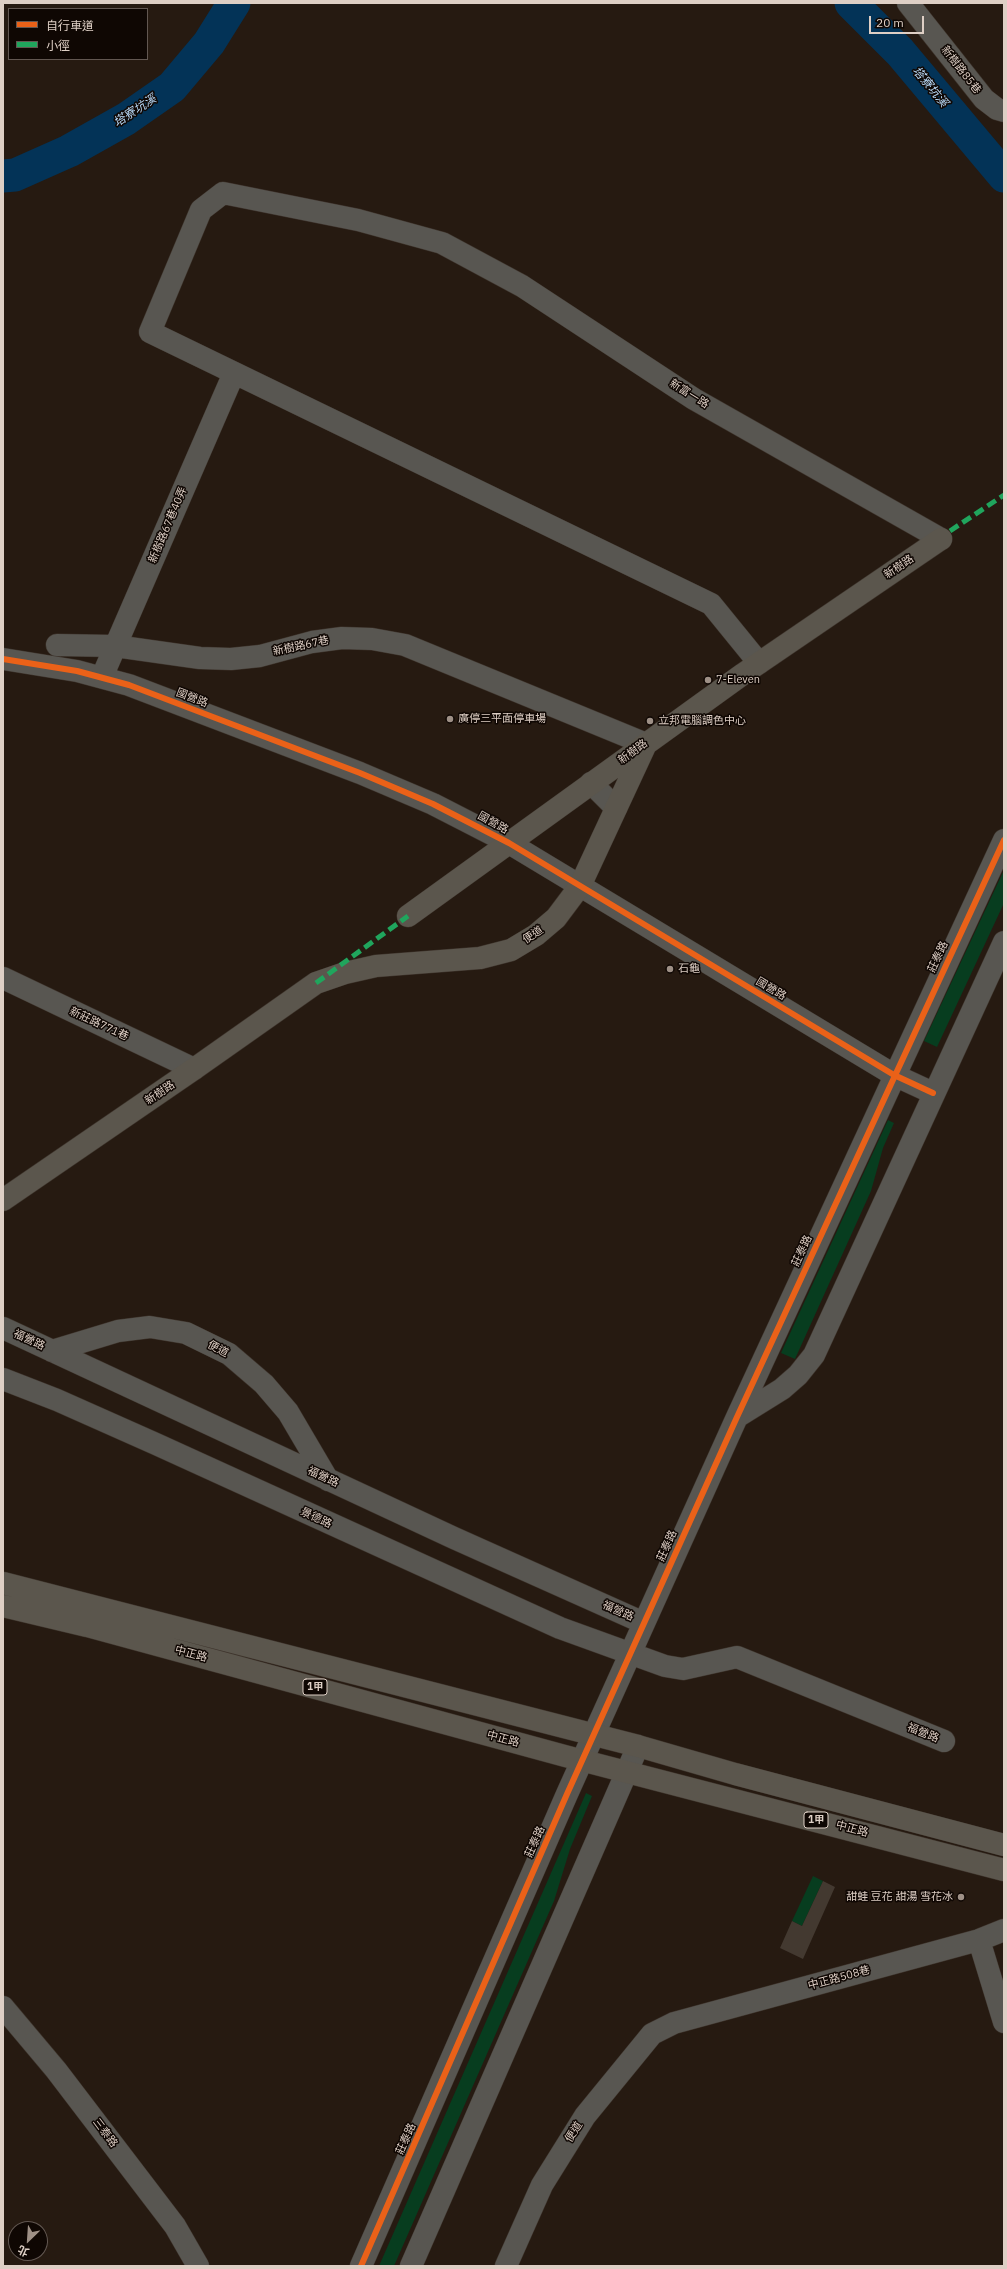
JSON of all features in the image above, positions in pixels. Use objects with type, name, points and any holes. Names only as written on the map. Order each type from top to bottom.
[{"type":"main road","name":"新樹路","points":[[408,916],[759,663],[941,539]]},
{"type":"main road","name":"便道","points":[[316,983],[346,972],[376,966],[480,958],[511,950],[536,935],[556,918],[580,886],[646,744]]},
{"type":"main road","name":"新樹路","points":[[3,1200],[316,983]]},
{"type":"main road","name":"中正路","points":[[3,1583],[593,1736],[638,1746],[735,1774],[1004,1845]]},
{"type":"main road","name":"中正路","points":[[3,1606],[88,1626],[582,1760],[1004,1870]]},
{"type":"street","name":"新樹路85巷","points":[[908,3],[984,99],[997,109],[1004,111]]},
{"type":"street","name":"新富一路","points":[[234,373],[150,332],[201,210],[223,193],[358,220],[442,243],[522,286],[694,399],[941,539]]},
{"type":"street","name":"新樹路67巷40弄","points":[[102,677],[234,373]]},
{"type":"street","points":[[234,373],[711,604],[759,663]]},
{"type":"street","name":"新樹路67巷","points":[[57,645],[116,646],[200,658],[231,660],[260,656],[312,642],[342,638],[405,645],[646,744]]},
{"type":"street","name":"國營路","points":[[3,659],[102,677],[153,694],[400,788],[509,843],[894,1075],[933,1093]]},
{"type":"street","points":[[591,783],[616,808]]},
{"type":"street","name":"莊泰路","points":[[361,2266],[582,1760],[737,1417],[1004,840]]},
{"type":"street","points":[[737,1417],[782,1389],[798,1375],[814,1355],[933,1093],[1004,942]]},
{"type":"street","name":"新莊路771巷","points":[[3,978],[194,1069]]},
{"type":"street","name":"便道","points":[[52,1351],[118,1331],[150,1327],[186,1333],[229,1354],[264,1384],[288,1412],[328,1480]]},
{"type":"street","name":"福營路","points":[[3,1328],[328,1480],[644,1623]]},
{"type":"street","name":"景德路","points":[[3,1379],[57,1400],[156,1444],[519,1611],[595,1641],[631,1652]]},
{"type":"street","name":"福營路","points":[[631,1652],[665,1666],[683,1669],[737,1658],[944,1741]]},
{"type":"street","points":[[411,2266],[638,1746]]},
{"type":"street","name":"中正路508巷","points":[[674,2023],[979,1940],[1004,1930]]},
{"type":"street","points":[[979,1940],[1004,2022]]},
{"type":"street","name":"三泰路","points":[[3,2007],[56,2070],[175,2226],[198,2266]]},
{"type":"street","name":"便道","points":[[506,2266],[542,2185],[585,2116],[652,2034],[674,2023]]},
{"type":"green space","points":[[1004,870],[1004,903],[937,1047],[924,1041]]},
{"type":"green space","points":[[888,1120],[894,1123],[883,1148],[871,1191],[795,1359],[781,1353]]},
{"type":"green space","points":[[586,1793],[592,1796],[570,1849],[554,1901],[394,2266],[379,2266]]},
{"type":"green space","points":[[813,1876],[823,1881],[802,1926],[792,1921]]},
{"type":"building","points":[[823,1881],[835,1887],[803,1959],[780,1948],[792,1921],[802,1926]]},
{"type":"waterway","name":"塔寮坑溪","points":[[3,176],[15,175],[69,151],[126,119],[172,87],[209,43],[234,3]]},
{"type":"waterway","name":"塔寮坑溪","points":[[851,3],[900,52],[1004,176]]},
{"type":"marked path","points":[[950,531],[1004,495]]},
{"type":"marked path","points":[[316,983],[408,916]]},
{"type":"cycle path","points":[[3,659],[77,671],[129,685],[360,773],[433,804],[509,843],[894,1075],[933,1093]]},
{"type":"cycle path","points":[[361,2266],[567,1794],[737,1417],[1004,840]]},
{"type":"place","name":"7-Eleven","points":[[708,680]]},
{"type":"place","name":"廣停三平面停車場","points":[[450,719]]},
{"type":"place","name":"立邦電腦調色中心","points":[[650,721]]},
{"type":"place","name":"石龜","points":[[670,969]]},
{"type":"place","name":"甜蛙 豆花 甜湯 雪花冰","points":[[961,1897]]}]
